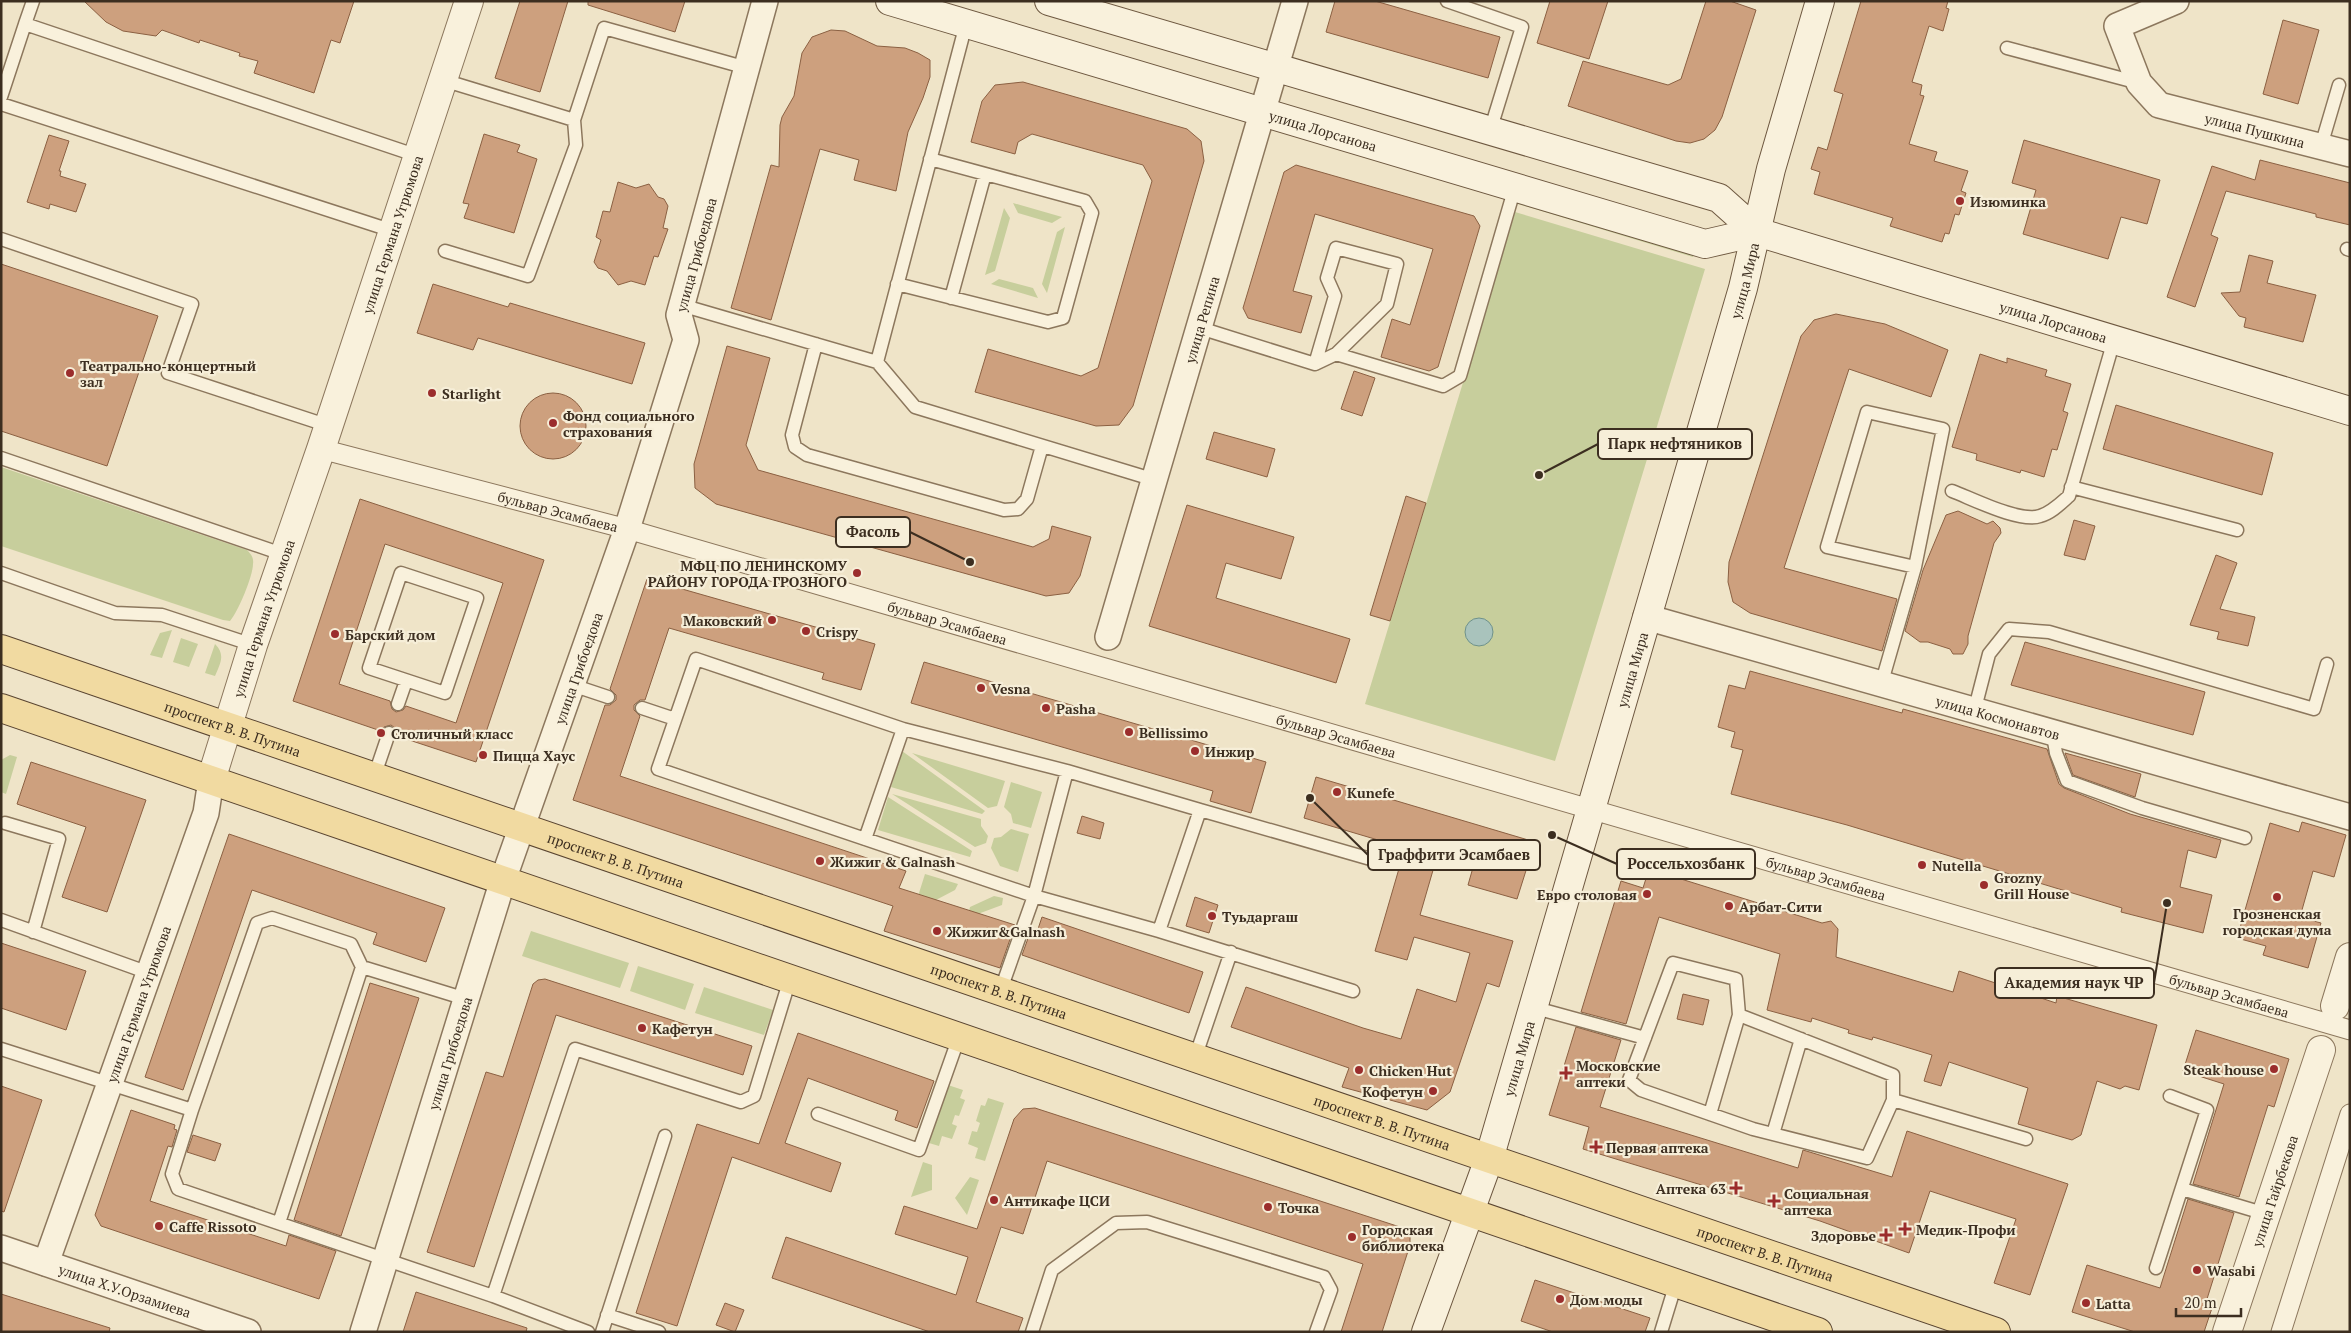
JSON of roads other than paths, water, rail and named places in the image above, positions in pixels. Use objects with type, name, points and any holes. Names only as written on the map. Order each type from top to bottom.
[{"type":"main road","name":"улица Германа Угрюмова","points":[[212,780],[253,645],[325,438],[469,1]]},
{"type":"main road","name":"улица Лорсанова","points":[[890,1],[1705,244],[1757,232]]},
{"type":"main road","name":"улица Мира","points":[[1426,1332],[1468,1212],[1489,1159],[1757,232],[1771,169],[1820,1]]},
{"type":"main road","name":"улица Лорсанова","points":[[1054,2],[1719,198],[1757,232],[2350,411]]},
{"type":"main road","name":"проспект В. В. Путина","points":[[1,649],[1996,1332]]},
{"type":"main road","points":[[1,708],[1818,1332]]},
{"type":"main road","points":[[2335,1006],[2350,957]]},
{"type":"main road","name":"улица Гайрбекова","points":[[2227,1332],[2321,1050]]},
{"type":"street","name":"улица Грибоедова","points":[[363,1332],[503,880],[627,529],[686,340],[679,315],[681,305],[765,1]]},
{"type":"street","name":"улица Репина","points":[[1108,638],[1264,113],[1295,1]]},
{"type":"street","points":[[2139,82],[2117,26],[2176,1]]},
{"type":"street","name":"улица Пушкина","points":[[2139,82],[2159,105],[2350,154]]},
{"type":"street","name":"бульвар Эсамбаева","points":[[325,438],[627,529],[2350,1030]]},
{"type":"street","name":"улица Космонавтов","points":[[1646,617],[2053,735],[2350,817]]},
{"type":"street","name":"улица Германа Угрюмова","points":[[46,1264],[206,813],[212,780]]},
{"type":"street","points":[[2281,1332],[2350,1114]]},
{"type":"street","name":"улица Х.У.Орзамиева","points":[[1,1248],[248,1332]]},
{"type":"lane","points":[[1,97],[33,1]]},
{"type":"lane","points":[[1447,1],[1522,27],[1490,131]]},
{"type":"lane","points":[[26,24],[418,156]]},
{"type":"lane","points":[[877,362],[966,24]]},
{"type":"lane","points":[[445,251],[528,276],[576,145],[574,120],[604,28],[747,68]]},
{"type":"lane","points":[[2007,48],[2139,82]]},
{"type":"lane","points":[[443,80],[574,120]]},
{"type":"lane","points":[[2320,146],[2339,85]]},
{"type":"lane","points":[[1,104],[393,231]]},
{"type":"lane","points":[[898,284],[1048,322],[1063,318],[1092,213],[1085,201],[930,159]]},
{"type":"lane","points":[[951,298],[985,174]]},
{"type":"lane","points":[[1336,354],[1443,386],[1460,376],[1515,188]]},
{"type":"lane","points":[[1,239],[192,304],[168,373],[325,438]]},
{"type":"lane","points":[[1200,328],[1315,364],[1336,354],[1386,304],[1397,264],[1336,248],[1327,278],[1335,296],[1315,364]]},
{"type":"lane","points":[[681,305],[877,362],[915,408],[1155,480]]},
{"type":"lane","points":[[1952,491],[2026,518],[2040,516],[2054,509],[2068,496],[2114,340]]},
{"type":"lane","points":[[816,344],[792,435],[795,447],[807,455],[1004,510],[1018,509],[1026,499],[1042,446]]},
{"type":"lane","points":[[1882,685],[1915,567],[1943,428],[1867,412],[1826,547],[1915,567]]},
{"type":"lane","points":[[1,458],[284,555]]},
{"type":"lane","points":[[2071,487],[2237,530]]},
{"type":"lane","points":[[1,573],[115,613],[162,614],[253,645]]},
{"type":"lane","points":[[401,573],[477,598],[445,693],[406,680],[369,668],[401,573]]},
{"type":"lane","points":[[1974,712],[1989,654],[2009,629],[2049,632],[2314,709],[2328,664]]},
{"type":"lane","points":[[1353,991],[1231,952],[1034,896],[658,769],[696,659],[903,729],[1067,771],[1381,862]]},
{"type":"lane","points":[[398,704],[406,680]]},
{"type":"lane","points":[[572,685],[608,696]]},
{"type":"lane","points":[[642,708],[675,719]]},
{"type":"lane","points":[[865,839],[903,729]]},
{"type":"lane","points":[[374,777],[389,733]]},
{"type":"lane","points":[[2053,735],[2056,753],[2066,781],[2142,808],[2245,838]]},
{"type":"lane","points":[[1000,992],[1034,896],[1048,835],[1067,771]]},
{"type":"lane","points":[[1159,931],[1200,810]]},
{"type":"lane","points":[[5,823],[59,839],[33,932]]},
{"type":"lane","points":[[466,999],[362,967],[350,944],[272,918],[257,923],[192,1110],[172,1174],[178,1189],[493,1296],[588,1332]]},
{"type":"lane","points":[[1,920],[149,973]]},
{"type":"lane","points":[[1195,1058],[1231,952]]},
{"type":"lane","points":[[1710,1114],[1739,1015],[1736,979],[1673,963],[1630,1080],[1641,1090],[1710,1114],[1773,1134],[1867,1158],[1893,1100],[1893,1075],[1739,1015]]},
{"type":"lane","points":[[279,1223],[362,967]]},
{"type":"lane","points":[[493,1296],[575,1049],[742,1102],[754,1096],[790,979]]},
{"type":"lane","points":[[1532,1006],[1645,1038]]},
{"type":"lane","points":[[818,1114],[919,1150],[959,1037]]},
{"type":"lane","points":[[1773,1134],[1801,1039]]},
{"type":"lane","points":[[1,1049],[192,1110]]},
{"type":"lane","points":[[2156,1268],[2208,1110],[2170,1096]]},
{"type":"lane","points":[[1893,1100],[2026,1140]]},
{"type":"lane","points":[[602,1332],[665,1136]]},
{"type":"lane","points":[[2182,1188],[2266,1214]]},
{"type":"lane","points":[[1032,1332],[1052,1270],[1116,1223],[1147,1222],[1324,1277],[1332,1290],[1316,1332]]},
{"type":"lane","points":[[1661,1332],[1676,1283]]},
{"type":"lane","points":[[607,1315],[652,1331]]},
{"type":"water","points":[[1479,618],[1489,622],[1493,632],[1489,642],[1479,646],[1469,642],[1465,632],[1469,622]]},
{"type":"place","name":"Изюминка","points":[[1960,201]]},
{"type":"place","name":"Театрально-концертный зал","points":[[70,373]]},
{"type":"place","name":"Starlight","points":[[432,393]]},
{"type":"place","name":"Фонд социального страхования","points":[[553,423]]},
{"type":"place","name":"Парк нефтяников","points":[[1539,475]]},
{"type":"place","name":"Фасоль","points":[[970,562]]},
{"type":"place","name":"МФЦ ПО ЛЕНИНСКОМУ РАЙОНУ ГОРОДА ГРОЗНОГО","points":[[857,573]]},
{"type":"place","name":"Маковский","points":[[772,620]]},
{"type":"place","name":"Crispy","points":[[806,631]]},
{"type":"place","name":"Барский дом","points":[[335,634]]},
{"type":"place","name":"Vesna","points":[[981,688]]},
{"type":"place","name":"Pasha","points":[[1046,708]]},
{"type":"place","name":"Bellissimo","points":[[1129,732]]},
{"type":"place","name":"Столичный класс","points":[[381,733]]},
{"type":"place","name":"Инжир","points":[[1195,751]]},
{"type":"place","name":"Пицца Хаус","points":[[483,755]]},
{"type":"place","name":"Kunefe","points":[[1337,792]]},
{"type":"place","name":"Граффити Эсамбаев","points":[[1310,798]]},
{"type":"place","name":"Россельхозбанк","points":[[1552,835]]},
{"type":"place","name":"Жижиг & Galnash","points":[[820,861]]},
{"type":"place","name":"Nutella","points":[[1922,865]]},
{"type":"place","name":"Grozny Grill House","points":[[1984,885]]},
{"type":"place","name":"Евро столовая","points":[[1647,894]]},
{"type":"place","name":"Грозненская городская дума","points":[[2277,897]]},
{"type":"place","name":"Академия наук ЧР","points":[[2167,903]]},
{"type":"place","name":"Арбат-Сити","points":[[1729,906]]},
{"type":"place","name":"Туьдаргаш","points":[[1212,916]]},
{"type":"place","name":"Жижиг&Galnash","points":[[937,931]]},
{"type":"place","name":"Кафетун","points":[[642,1028]]},
{"type":"place","name":"Steak house","points":[[2274,1069]]},
{"type":"place","name":"Chicken Hut","points":[[1359,1070]]},
{"type":"place","name":"Московские аптеки","points":[[1566,1073]]},
{"type":"place","name":"Кофетун","points":[[1433,1091]]},
{"type":"place","name":"Первая аптека","points":[[1596,1147]]},
{"type":"place","name":"Аптека 63","points":[[1736,1188]]},
{"type":"place","name":"Антикафе ЦСИ","points":[[994,1200]]},
{"type":"place","name":"Социальная аптека","points":[[1774,1201]]},
{"type":"place","name":"Точка","points":[[1268,1207]]},
{"type":"place","name":"Caffe Rissoto","points":[[159,1226]]},
{"type":"place","name":"Медик-Профи","points":[[1905,1229]]},
{"type":"place","name":"Здоровье","points":[[1886,1235]]},
{"type":"place","name":"Городская библиотека","points":[[1352,1237]]},
{"type":"place","name":"Wasabi","points":[[2197,1270]]},
{"type":"place","name":"Дом моды","points":[[1560,1299]]},
{"type":"place","name":"Latta","points":[[2086,1303]]}]
